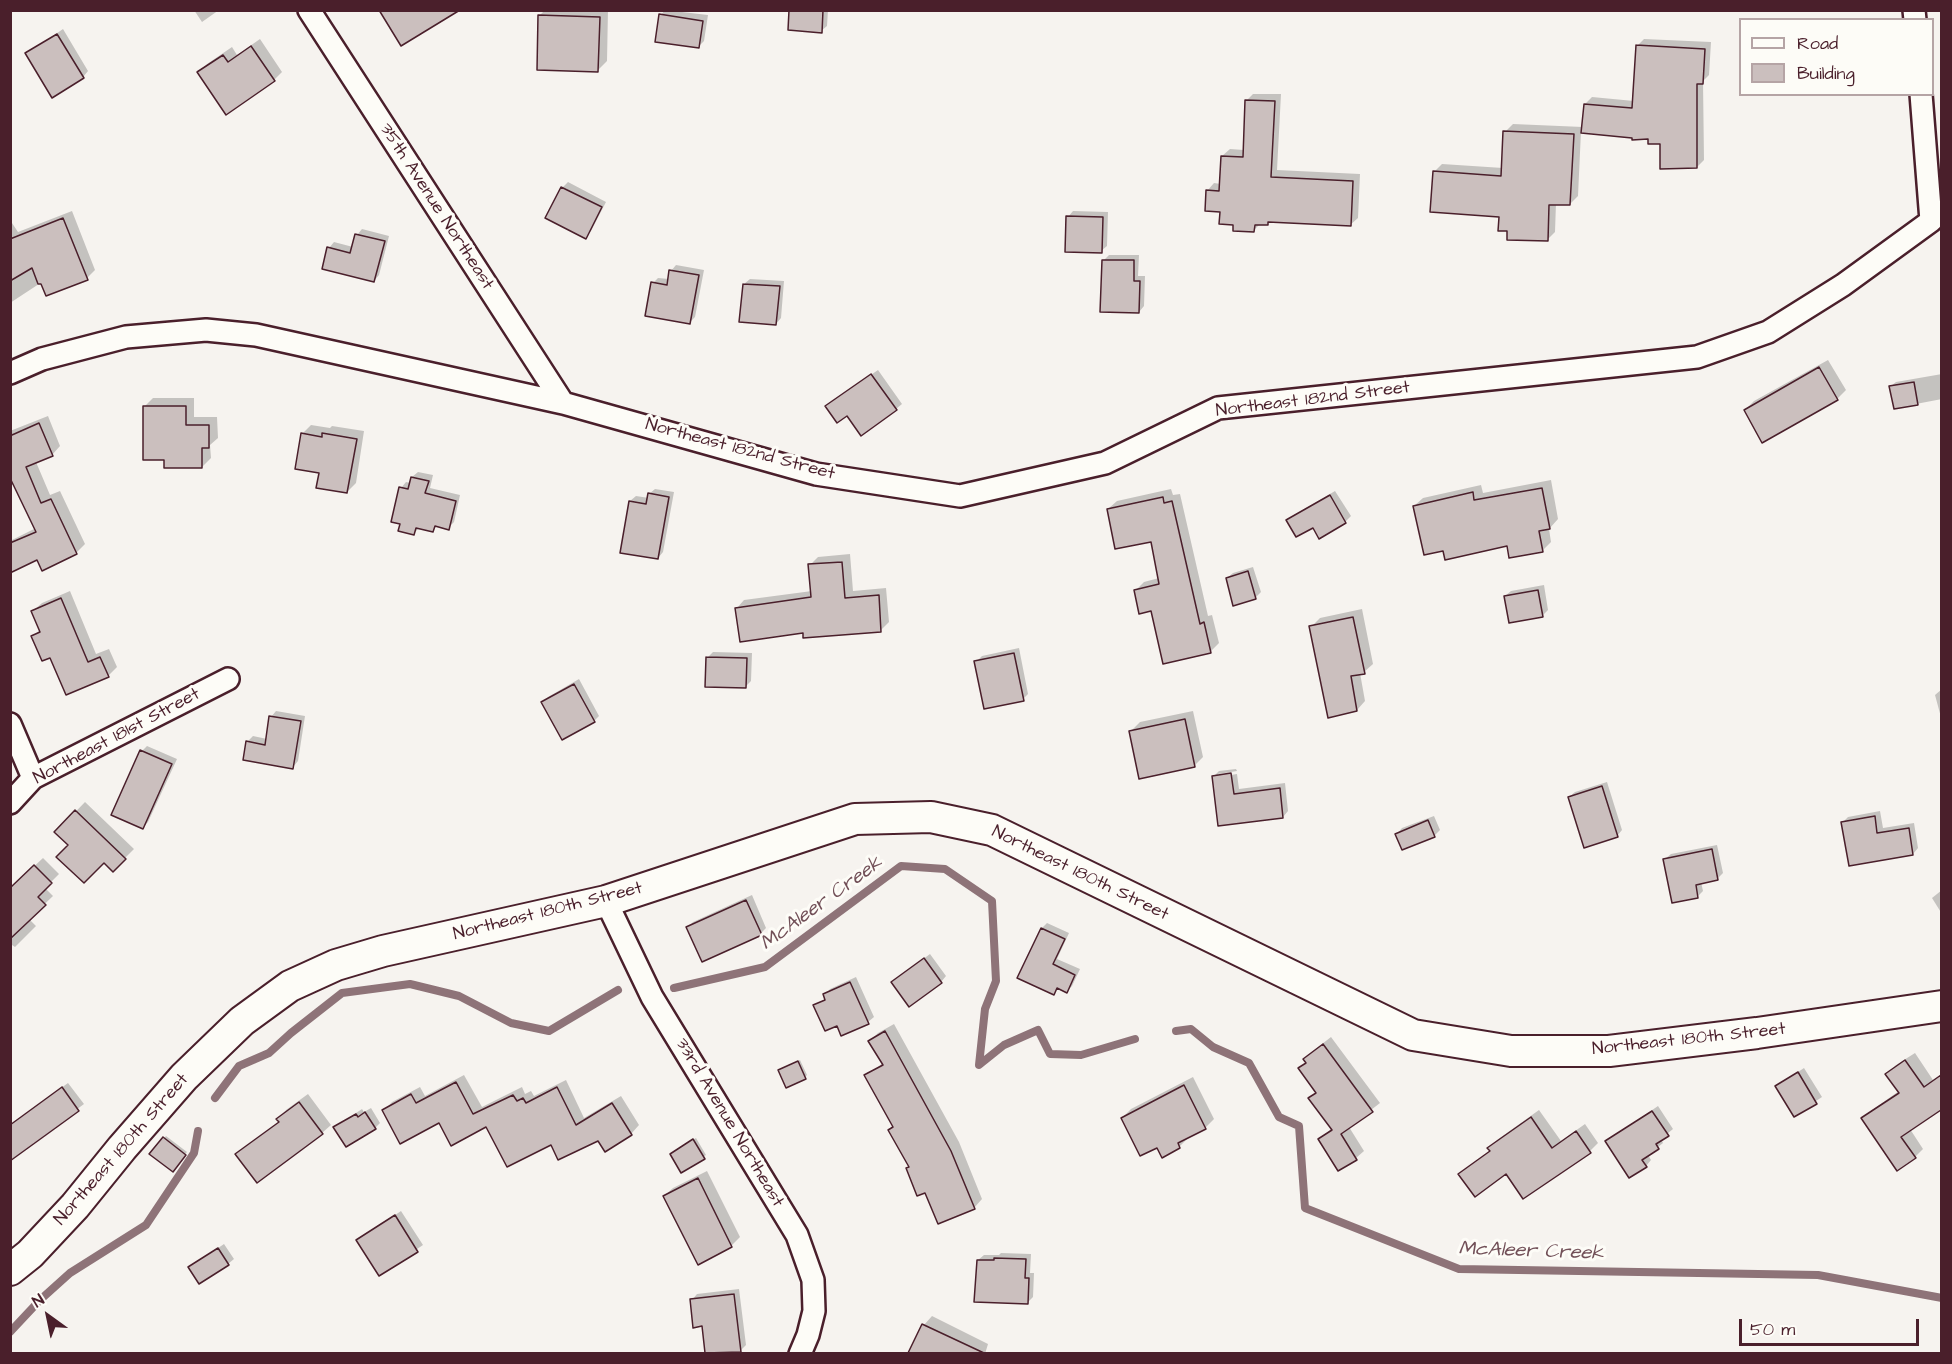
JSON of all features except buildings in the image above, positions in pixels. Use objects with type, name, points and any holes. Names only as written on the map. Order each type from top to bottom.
[{"type":"street","name":"35th Avenue Northeast","points":[[309,10],[563,403]]},
{"type":"street","points":[[1921,96],[1936,223]]},
{"type":"street","name":"Northeast 182nd Street","points":[[10,373],[42,359],[126,337],[206,330],[256,335],[563,403],[816,474],[960,496],[1106,463],[1218,408],[1697,357],[1768,332],[1936,223]]},
{"type":"street","name":"Northeast 181st Street","points":[[10,803],[33,778],[228,679]]},
{"type":"street","points":[[10,724],[33,778]]},
{"type":"street","name":"Northeast 180th Street","points":[[10,1270],[30,1254],[75,1206],[184,1077],[242,1021],[290,986],[336,965],[383,951],[606,901],[855,819],[931,817],[992,830],[1413,1035],[1511,1051],[1610,1052],[1941,1006]]},
{"type":"street","name":"33rd Avenue Northeast","points":[[606,901],[652,997],[797,1235],[813,1280],[814,1311],[808,1335],[800,1353]]},
{"type":"waterway","name":"McAleer Creek","points":[[674,988],[765,967],[901,866],[945,869],[992,901],[996,981],[985,1009],[979,1065],[1004,1045],[1038,1030],[1050,1054],[1081,1055],[1135,1039]]},
{"type":"waterway","name":"McAleer Creek","points":[[215,1098],[239,1066],[269,1053],[342,993],[410,984],[459,996],[511,1023],[549,1031],[618,990]]},
{"type":"waterway","name":"McAleer Creek","points":[[1176,1031],[1191,1029],[1213,1047],[1249,1063],[1279,1117],[1299,1126],[1305,1208],[1459,1269],[1818,1275],[1942,1298]]},
{"type":"waterway","name":"McAleer Creek","points":[[10,1332],[70,1273],[146,1225],[194,1153],[198,1131]]}]
